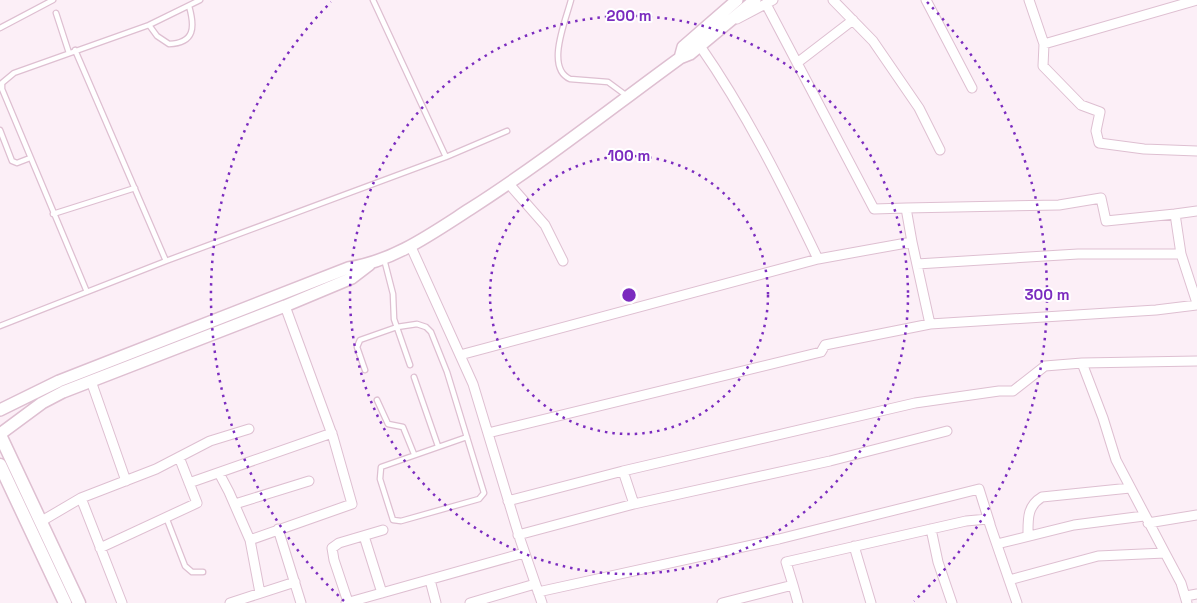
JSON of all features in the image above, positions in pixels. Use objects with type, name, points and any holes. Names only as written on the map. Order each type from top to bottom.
[{"type":"main road","points":[[0,434],[78,603]]},
{"type":"main road","points":[[1,467],[65,603]]},
{"type":"street","points":[[680,58],[683,47],[737,0]]},
{"type":"street","points":[[833,0],[873,41],[919,108],[940,150]]},
{"type":"street","points":[[926,0],[972,88]]},
{"type":"street","points":[[1029,0],[1044,44],[1043,66],[1081,105],[1100,112],[1096,131],[1099,143],[1144,149],[1197,151]]},
{"type":"street","points":[[1044,44],[1197,0]]},
{"type":"street","points":[[0,410],[59,382],[348,268],[370,264],[411,247],[509,184],[680,58],[700,46],[726,24],[765,1],[874,209],[1059,205],[1100,198],[1106,221],[1197,211]]},
{"type":"street","points":[[797,63],[853,20]]},
{"type":"street","points":[[700,46],[729,88],[818,259]]},
{"type":"street","points":[[509,184],[545,225],[563,260]]},
{"type":"street","points":[[906,208],[930,324]]},
{"type":"street","points":[[488,433],[821,352],[824,345],[930,324],[1156,310],[1197,304],[1181,254],[1175,214]]},
{"type":"street","points":[[460,355],[818,259],[912,242]]},
{"type":"street","points":[[411,247],[473,384],[518,536],[542,603]]},
{"type":"street","points":[[917,264],[1078,254],[1181,254]]},
{"type":"street","points":[[0,434],[42,403],[63,392],[285,306],[352,278],[370,264]]},
{"type":"street","points":[[250,540],[352,504],[332,433],[285,306]]},
{"type":"street","points":[[508,501],[623,471],[915,403],[999,391],[1013,392],[1045,366],[1082,363],[1197,361]]},
{"type":"street","points":[[1082,363],[1103,418],[1116,460],[1165,553],[1186,599],[1197,594]]},
{"type":"street","points":[[91,381],[126,481]]},
{"type":"street","points":[[40,522],[81,498],[126,481],[210,441],[249,429]]},
{"type":"street","points":[[518,536],[634,504],[830,461],[947,431]]},
{"type":"street","points":[[189,483],[332,433]]},
{"type":"street","points":[[100,548],[197,503],[179,457]]},
{"type":"street","points":[[623,471],[634,504]]},
{"type":"street","points":[[219,473],[235,504],[250,540],[260,593]]},
{"type":"street","points":[[235,504],[309,481]]},
{"type":"street","points":[[1028,535],[1028,514],[1034,502],[1042,497],[1130,488]]},
{"type":"street","points":[[470,603],[770,541],[979,489],[1017,603]]},
{"type":"street","points":[[81,498],[122,603]]},
{"type":"street","points":[[997,544],[1074,525],[1197,515]]},
{"type":"street","points":[[798,603],[786,562],[966,521],[988,519],[990,524]]},
{"type":"street","points":[[278,529],[301,603]]},
{"type":"street","points":[[931,529],[938,562],[952,603]]},
{"type":"street","points":[[383,530],[339,543],[332,548],[347,603],[524,553]]},
{"type":"street","points":[[364,536],[382,593]]},
{"type":"street","points":[[854,546],[871,603]]},
{"type":"street","points":[[1010,580],[1098,556],[1138,552],[1165,553]]},
{"type":"street","points":[[430,580],[436,603]]},
{"type":"street","points":[[230,603],[295,582]]},
{"type":"street","points":[[722,603],[793,584]]},
{"type":"lane","points":[[0,28],[53,0]]},
{"type":"lane","points":[[87,292],[30,158],[1,81],[14,73],[149,25],[200,0]]},
{"type":"lane","points":[[374,0],[446,157]]},
{"type":"lane","points":[[571,0],[556,58],[560,70],[564,76],[570,79],[608,82],[628,97]]},
{"type":"lane","points":[[149,25],[157,36],[169,44],[185,41],[190,36],[192,28],[189,6]]},
{"type":"lane","points":[[56,13],[69,53]]},
{"type":"lane","points":[[75,50],[166,261]]},
{"type":"lane","points":[[0,130],[12,161],[17,163],[30,158]]},
{"type":"lane","points":[[0,326],[166,261],[446,157],[507,131]]},
{"type":"lane","points":[[53,214],[135,188]]},
{"type":"lane","points":[[384,259],[393,294],[393,314],[410,365]]},
{"type":"lane","points":[[365,370],[357,346],[360,340],[397,327],[421,324],[431,332],[447,372],[483,488],[483,497],[397,522],[391,516],[380,480],[379,469],[386,464],[467,437]]},
{"type":"lane","points":[[414,377],[438,446]]},
{"type":"lane","points":[[377,400],[388,424],[403,427],[414,454]]},
{"type":"lane","points":[[166,517],[185,566],[192,572],[203,572]]}]
